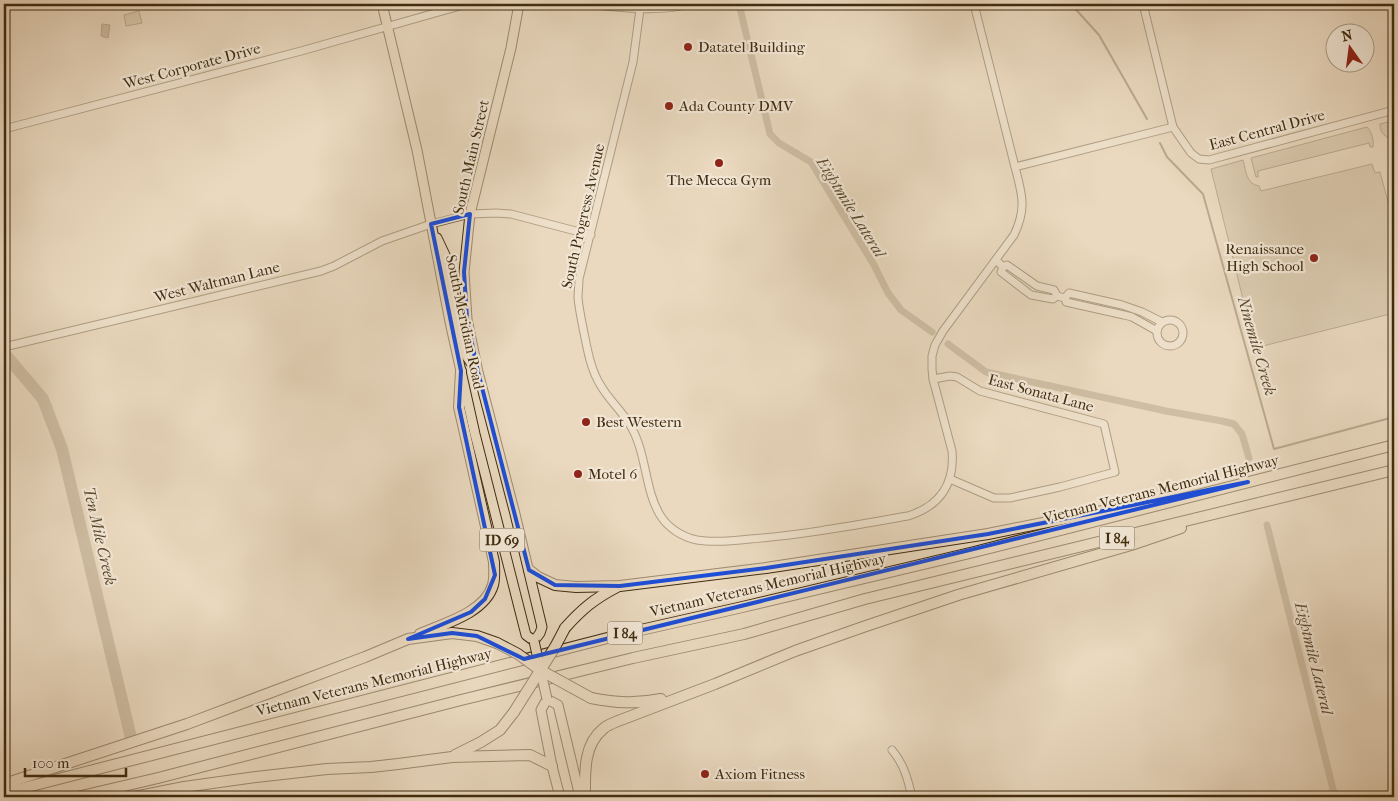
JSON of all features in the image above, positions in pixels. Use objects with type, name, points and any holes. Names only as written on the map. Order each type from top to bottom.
[{"type":"highway","points":[[4,784],[187,724],[364,657],[471,612],[485,599],[493,586],[495,575],[494,562],[459,407],[461,371]]},
{"type":"highway","name":"Vietnam Veterans Memorial Highway","points":[[4,793],[623,634],[982,550],[1394,445]]},
{"type":"highway","name":"I 84","points":[[77,797],[480,695],[633,658],[744,634],[865,600],[1394,470]]},
{"type":"highway","points":[[529,570],[538,577],[555,584],[576,587],[620,586],[766,568],[988,534],[1248,482]]},
{"type":"highway","points":[[585,797],[588,753],[594,740],[603,729],[618,721],[795,651],[914,610],[958,595],[1131,545],[1254,504]]},
{"type":"highway","points":[[452,756],[482,742],[500,730],[514,712],[565,628],[581,610],[620,586]]},
{"type":"highway","points":[[408,639],[452,633],[477,636],[497,643],[518,654],[540,670],[591,698],[614,702],[643,703],[687,695]]},
{"type":"highway","points":[[134,797],[256,777],[387,765],[452,756],[530,755],[552,766]]},
{"type":"main road","name":"South Meridian Road","points":[[382,4],[417,150],[475,434],[526,635],[534,641],[547,699],[541,710],[560,797]]},
{"type":"main road","name":"South Main Street","points":[[467,319],[464,272],[470,214],[511,48],[519,4]]},
{"type":"main road","points":[[431,224],[445,256],[465,354],[478,372]]},
{"type":"main road","name":"South Meridian Road","points":[[467,319],[478,372],[542,628],[534,641]]},
{"type":"main road","name":"South Meridian Road","points":[[547,699],[558,705],[580,797]]},
{"type":"street","name":"West Corporate Drive","points":[[4,129],[301,51],[467,4]]},
{"type":"street","points":[[585,4],[640,9],[690,4]]},
{"type":"street","points":[[950,480],[953,462],[952,451],[934,380],[932,356],[938,339],[1014,235],[1020,222],[1023,206],[974,4]]},
{"type":"street","points":[[1015,167],[1173,127],[1143,4]]},
{"type":"street","name":"South Progress Avenue","points":[[640,9],[633,62],[579,279],[578,298],[591,362],[600,386],[634,431],[656,507],[665,522],[680,534],[705,541],[744,540],[806,533],[908,516],[930,506],[942,493],[950,480]]},
{"type":"street","name":"East Central Drive","points":[[1173,127],[1191,153],[1199,159],[1209,160],[1394,110]]},
{"type":"street","points":[[470,214],[496,212],[511,214],[591,235]]},
{"type":"street","name":"West Waltman Lane","points":[[5,347],[321,271],[382,241],[431,224],[470,214]]},
{"type":"street","points":[[996,260],[1003,267]]},
{"type":"street","points":[[1003,267],[1007,265],[1037,286],[1054,290],[1066,302],[1132,317],[1157,331]]},
{"type":"street","points":[[1003,267],[1001,272],[1031,295],[1053,299],[1069,293],[1122,305],[1162,322]]},
{"type":"street","points":[[1171,319],[1179,322],[1184,330],[1182,339],[1176,345],[1168,346],[1161,342],[1157,331],[1162,322],[1171,319]]},
{"type":"street","name":"East Sonata Lane","points":[[934,380],[950,376],[957,377],[980,391],[1104,424],[1115,472],[1010,498],[994,498],[950,480]]},
{"type":"street","points":[[892,750],[899,758],[905,770],[912,797]]},
{"type":"highlighted area","points":[[470,214],[464,272],[467,319],[478,372],[529,570],[555,585],[620,586],[766,568],[988,534],[1248,482],[524,659],[477,636],[452,633],[408,639],[471,612],[485,599],[495,575],[459,407],[461,371],[431,224]]},
{"type":"shaded area","points":[[139,11],[142,23],[126,26],[124,15]]},
{"type":"shaded area","points":[[102,24],[110,25],[108,38],[101,36]]},
{"type":"shaded area","points":[[1388,122],[1392,139],[1385,136],[1381,129],[1380,124]]},
{"type":"shaded area","points":[[1367,127],[1372,137],[1373,147],[1370,147],[1369,143],[1258,171],[1258,177],[1256,177],[1251,158]]},
{"type":"shaded area","points":[[1243,160],[1249,180],[1251,183],[1259,186],[1261,191],[1372,164],[1375,173],[1380,172],[1394,224],[1394,313],[1255,348],[1211,169]]},
{"type":"waterway","name":"Eightmile Lateral","points":[[739,4],[770,134],[779,143],[811,162],[874,265],[888,293],[901,310],[932,332]]},
{"type":"waterway","name":"Ninemile Creek","points":[[1071,4],[1099,35],[1147,119]]},
{"type":"waterway","name":"Ninemile Creek","points":[[1160,143],[1167,157],[1203,194],[1274,449],[1394,417]]},
{"type":"waterway","name":"Eightmile Lateral","points":[[948,344],[986,372],[1234,424],[1242,434],[1249,458]]},
{"type":"waterway","name":"Ten Mile Creek","points":[[4,353],[43,399],[62,449],[132,742]]},
{"type":"waterway","name":"Eightmile Lateral","points":[[1267,525],[1335,797]]},
{"type":"place","name":"Datatel Building","points":[[688,47]]},
{"type":"place","name":"Ada County DMV","points":[[669,106]]},
{"type":"place","name":"The Mecca Gym","points":[[719,163]]},
{"type":"place","name":"Renaissance High School","points":[[1314,258]]},
{"type":"place","name":"Best Western","points":[[586,422]]},
{"type":"place","name":"Motel 6","points":[[578,474]]},
{"type":"place","name":"Axiom Fitness","points":[[705,774]]}]
